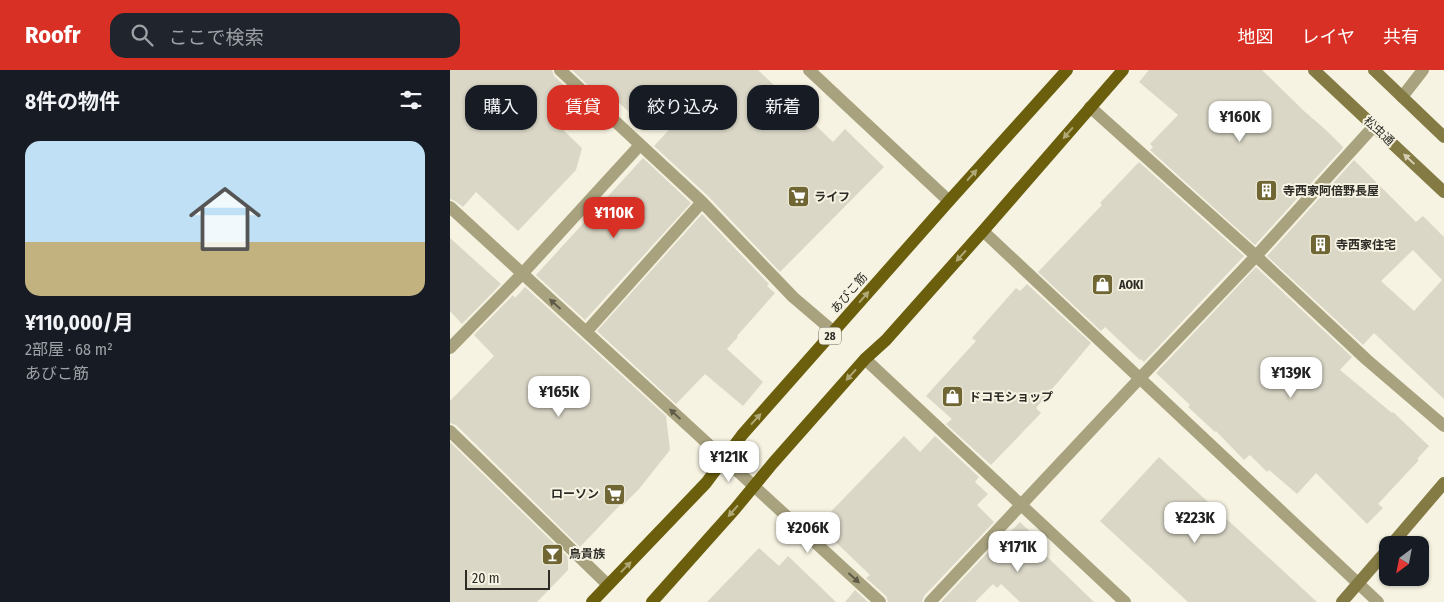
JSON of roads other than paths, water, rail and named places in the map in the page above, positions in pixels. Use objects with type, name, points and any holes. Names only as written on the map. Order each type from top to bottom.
[{"type":"main road","points":[[652,602],[866,359],[886,340],[983,231],[1123,70]]},
{"type":"main road","name":"あびこ筋","points":[[592,602],[706,483],[742,435],[1064,71]]},
{"type":"street","points":[[560,70],[702,202],[793,297],[834,332]]},
{"type":"street","points":[[809,70],[948,201]]},
{"type":"street","name":"松虫通","points":[[1314,70],[1444,192]]},
{"type":"street","points":[[1374,70],[1444,137]]},
{"type":"street","points":[[1402,97],[1424,70]]},
{"type":"street","points":[[1090,108],[1256,256],[1368,360],[1444,426]]},
{"type":"street","points":[[930,602],[1256,256],[1374,126]]},
{"type":"street","points":[[450,348],[522,274],[640,145]]},
{"type":"street","points":[[586,332],[702,202]]},
{"type":"street","points":[[450,207],[880,602]]},
{"type":"street","points":[[983,231],[1378,602]]},
{"type":"street","points":[[866,359],[1125,602]]},
{"type":"street","points":[[450,431],[608,585]]},
{"type":"street","points":[[1399,536],[1444,484]]},
{"type":"street","points":[[1342,602],[1379,560]]},
{"type":"place","name":"寺西家阿倍野長屋","points":[[1267,191]]},
{"type":"place","name":"ライフ","points":[[798,197]]},
{"type":"place","name":"寺西家住宅","points":[[1320,245]]},
{"type":"place","name":"AOKI","points":[[1103,285]]},
{"type":"place","name":"ドコモショップ","points":[[953,397]]},
{"type":"place","name":"ローソン","points":[[615,494]]},
{"type":"place","name":"鳥貴族","points":[[553,554]]}]
